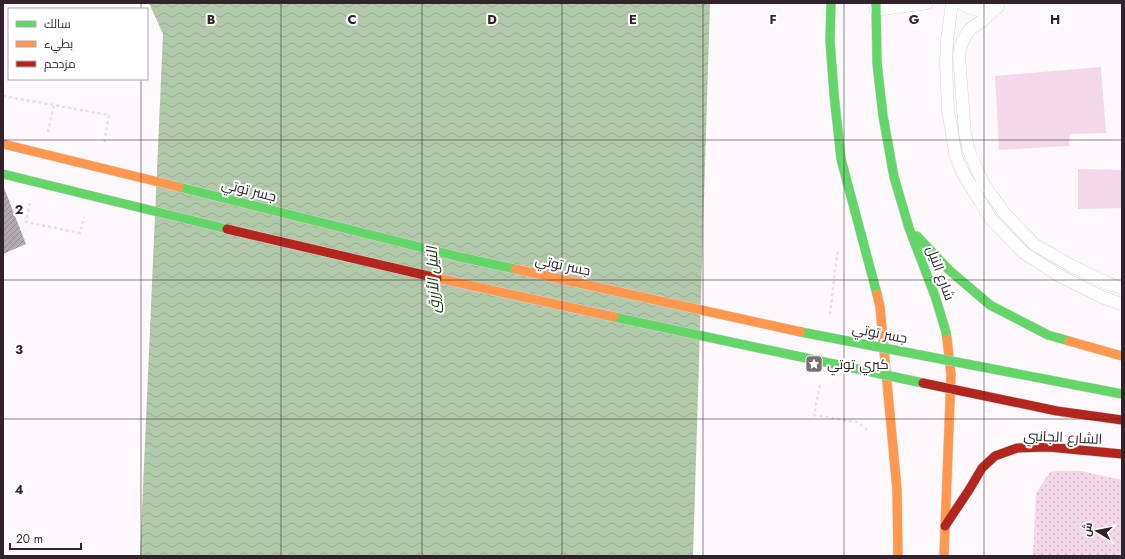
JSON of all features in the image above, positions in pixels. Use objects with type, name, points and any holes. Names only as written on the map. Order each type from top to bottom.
[{"type":"street","points":[[831,3],[830,41],[841,159],[880,307],[897,490],[898,556]]},
{"type":"street","name":"شارع النيل","points":[[876,6],[877,63],[883,116],[894,177],[909,228],[938,304],[946,332],[951,375],[944,556]]},
{"type":"street","name":"جسر توتي","points":[[3,144],[460,257],[823,337],[1122,394]]},
{"type":"street","points":[[3,174],[270,240],[456,282],[822,362],[1057,411],[1122,420]]},
{"type":"street","points":[[909,228],[949,270],[990,305],[1048,335],[1122,356]]},
{"type":"street","name":"الشارع الجانبي","points":[[945,526],[982,468],[995,456],[1017,448],[1048,447],[1122,454]]},
{"type":"lane","points":[[876,6],[927,3]]},
{"type":"lane","points":[[952,3],[946,63],[948,110],[956,157],[964,175],[991,219],[1024,253],[1060,276],[1102,297],[1122,304]]},
{"type":"lane","points":[[961,3],[973,10],[985,10],[1000,5]]},
{"type":"lane","points":[[1000,5],[982,21],[970,29],[960,47],[959,56],[965,134],[969,151],[976,168],[983,183],[1005,214],[1035,244],[1072,266],[1109,284],[1122,288]]},
{"type":"path","points":[[3,96],[109,115],[103,148]]},
{"type":"path","points":[[26,222],[80,233],[85,212]]},
{"type":"path","points":[[830,316],[837,254]]},
{"type":"path","points":[[820,383],[814,415],[857,422]]},
{"type":"path","points":[[1072,515],[1100,556]]},
{"type":"shaded area","points":[[1101,67],[1106,133],[1070,134],[1069,146],[999,150],[995,76]]},
{"type":"shaded area","points":[[1078,169],[1122,170],[1122,208],[1078,209]]},
{"type":"shaded area","points":[[1081,471],[1122,480],[1122,556],[1033,556],[1036,493],[1050,472]]},
{"type":"water","name":"النيل الأزرق","points":[[149,3],[710,3],[693,556],[140,556],[163,34]]},
{"type":"building","points":[[3,188],[26,244],[3,254]]},
{"type":"traffic: fast","points":[[831,3],[830,41],[841,159],[877,294]]},
{"type":"traffic: fast","points":[[876,3],[877,63],[883,116],[894,177],[909,228],[935,296],[947,339]]},
{"type":"traffic: fast","points":[[3,174],[227,229]]},
{"type":"traffic: fast","points":[[179,187],[460,257],[515,269]]},
{"type":"traffic: fast","points":[[917,236],[949,270],[990,305],[1048,335],[1069,341]]},
{"type":"traffic: fast","points":[[614,317],[923,383]]},
{"type":"traffic: fast","points":[[801,332],[1122,394]]},
{"type":"traffic: slow","points":[[3,144],[179,187]]},
{"type":"traffic: slow","points":[[515,269],[801,332]]},
{"type":"traffic: slow","points":[[437,278],[614,317]]},
{"type":"traffic: slow","points":[[877,294],[880,307],[897,490],[898,556]]},
{"type":"traffic: slow","points":[[944,556],[951,375],[947,339]]},
{"type":"traffic: slow","points":[[1069,341],[1122,356]]},
{"type":"traffic: jam","points":[[227,229],[437,278]]},
{"type":"traffic: jam","points":[[923,383],[1057,411],[1122,420]]},
{"type":"traffic: jam","points":[[945,526],[982,468],[995,456],[1017,448],[1048,447],[1122,454]]},
{"type":"place","name":"كبري توتي","points":[[814,364]]}]
